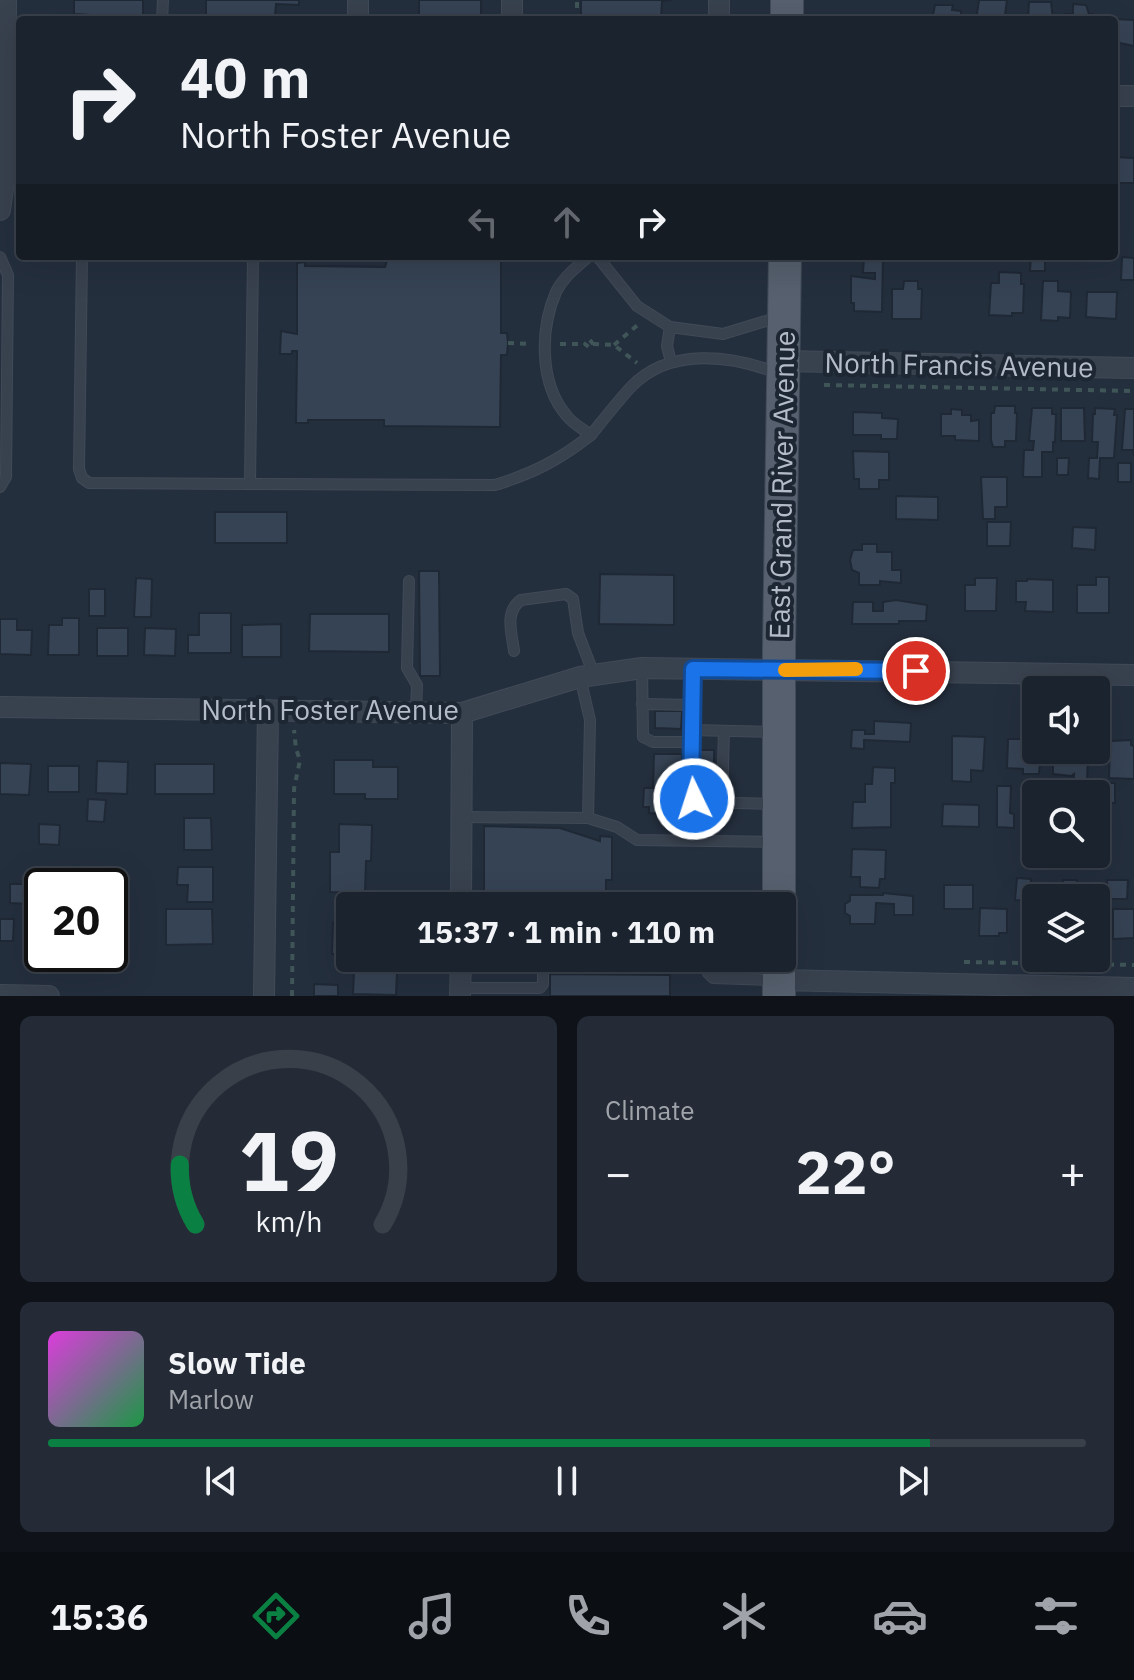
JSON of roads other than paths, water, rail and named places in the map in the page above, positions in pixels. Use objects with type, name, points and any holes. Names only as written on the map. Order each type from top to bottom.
[{"type":"main road","name":"East Grand River Avenue","points":[[779,892],[785,260]]},
{"type":"street","points":[[0,210],[13,175],[6,0]]},
{"type":"street","name":"North Francis Avenue","points":[[784,368],[1134,368]]},
{"type":"street","name":"North Foster Avenue","points":[[0,707],[462,713],[587,676],[642,668],[1134,675]]},
{"type":"street","points":[[264,996],[268,710]]},
{"type":"street","points":[[461,892],[462,713]]},
{"type":"street","points":[[460,992],[461,972]]},
{"type":"street","points":[[779,978],[1134,988]]},
{"type":"street","points":[[0,995],[49,996]]},
{"type":"lane","points":[[0,257],[8,275],[6,477],[0,487]]},
{"type":"lane","points":[[82,260],[79,469],[82,478],[89,483],[495,485],[528,475],[558,460],[591,435],[632,386],[648,373],[671,362],[729,359],[784,368]]},
{"type":"lane","points":[[250,484],[253,260]]},
{"type":"lane","points":[[584,260],[568,274],[557,291],[546,327],[545,361],[555,398],[567,417],[591,435]]},
{"type":"lane","points":[[600,260],[637,306],[670,327],[723,334],[784,315]]},
{"type":"lane","points":[[670,327],[667,346],[671,362]]},
{"type":"lane","points":[[409,581],[407,668],[417,685],[416,712]]},
{"type":"lane","points":[[514,651],[510,612],[514,605],[521,600],[566,594],[573,599],[587,676],[590,720],[588,818]]},
{"type":"lane","points":[[642,668],[641,731],[647,741],[692,742]]},
{"type":"lane","points":[[693,669],[691,793],[694,799],[702,802],[780,805]]},
{"type":"lane","points":[[642,704],[693,705]]},
{"type":"lane","points":[[692,730],[779,732]]},
{"type":"lane","points":[[722,803],[724,731]]},
{"type":"lane","points":[[461,817],[588,818],[617,827],[637,840],[780,843]]},
{"type":"lane","points":[[460,992],[540,988],[543,972]]},
{"type":"lane","points":[[708,972],[713,978],[779,978]]}]
